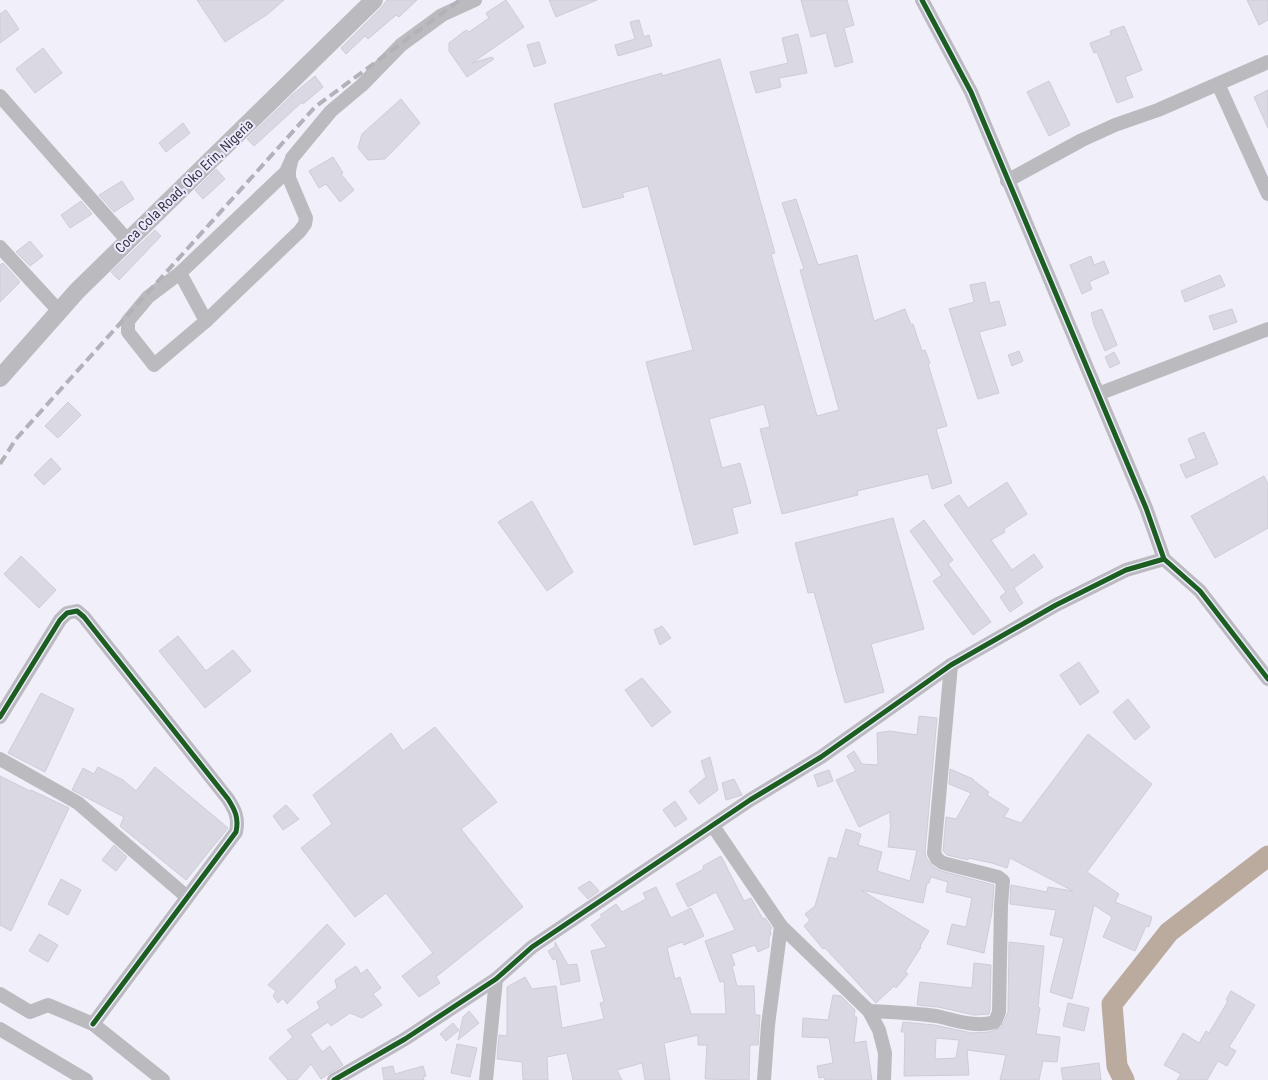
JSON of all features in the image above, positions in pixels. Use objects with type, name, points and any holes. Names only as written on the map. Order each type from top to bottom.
[{"type":"street","name":"Coca Cola Road, Oko Erin, Nigeria","points":[[0,378],[77,291],[374,0]]},
{"type":"street","points":[[292,158],[289,178],[306,218],[305,224],[300,231],[206,321],[154,365],[128,332],[128,321],[142,304],[180,273],[286,172],[292,158],[331,111],[362,85],[405,42],[442,15],[475,0]]},
{"type":"street","points":[[922,0],[971,92],[1146,508],[1164,559],[1200,591],[1268,679]]},
{"type":"street","points":[[1008,181],[1082,140],[1115,125],[1158,110],[1268,62]]},
{"type":"street","points":[[1218,84],[1268,194]]},
{"type":"street","points":[[0,96],[128,241]]},
{"type":"street","points":[[0,246],[58,311]]},
{"type":"street","points":[[180,273],[206,321]]},
{"type":"street","points":[[1098,394],[1268,329]]},
{"type":"street","points":[[334,1080],[405,1039],[496,979],[532,947],[750,800],[821,757],[951,665],[1056,605],[1126,570],[1164,559]]},
{"type":"street","points":[[0,717],[60,620],[67,613],[77,611],[90,624],[228,799],[236,812],[238,822],[236,832],[93,1024]]},
{"type":"street","points":[[869,1011],[897,1012],[973,1024],[995,1022],[999,1012],[1003,880],[998,877],[943,863],[937,859],[934,853],[951,665]]},
{"type":"street","points":[[0,759],[78,803],[187,898]]},
{"type":"street","points":[[713,826],[781,926],[869,1011],[879,1030],[885,1053],[884,1080]]},
{"type":"street","points":[[764,1080],[768,1025],[781,926]]},
{"type":"street","points":[[486,1080],[496,979]]},
{"type":"street","points":[[0,994],[30,1012],[48,1005],[93,1024],[163,1080]]},
{"type":"street","points":[[0,1029],[80,1079]]},
{"type":"building","points":[[197,0],[284,0],[268,14],[225,42]]},
{"type":"building","points":[[387,0],[417,0],[399,17],[396,15],[368,39],[365,36],[346,54],[341,48]]},
{"type":"building","points":[[506,0],[524,27],[472,63],[492,57],[494,59],[467,77],[449,51],[449,43],[466,30],[469,32],[489,18],[486,13]]},
{"type":"building","points":[[549,0],[597,0],[556,17]]},
{"type":"building","points":[[801,0],[847,0],[854,25],[844,28],[853,62],[835,67],[826,33],[811,37]]},
{"type":"building","points":[[1247,0],[1268,0],[1268,20],[1259,25]]},
{"type":"building","points":[[6,10],[19,29],[0,43],[0,14]]},
{"type":"building","points":[[639,20],[644,37],[649,35],[652,46],[618,56],[615,45],[635,39],[630,22]]},
{"type":"building","points":[[1124,26],[1142,70],[1125,77],[1133,97],[1117,103],[1097,52],[1094,53],[1090,43],[1111,35],[1110,31]]},
{"type":"building","points":[[798,34],[807,73],[779,78],[781,87],[756,93],[750,72],[788,63],[782,38]]},
{"type":"building","points":[[539,42],[546,63],[534,67],[527,45]]},
{"type":"building","points":[[43,48],[62,73],[35,93],[16,69]]},
{"type":"building","points":[[720,59],[775,253],[771,254],[817,416],[839,410],[800,270],[804,269],[782,203],[796,199],[818,265],[857,255],[874,321],[905,309],[911,325],[913,324],[922,351],[925,350],[930,363],[928,364],[947,426],[936,429],[952,483],[932,489],[928,474],[857,491],[858,495],[782,514],[760,429],[770,427],[764,404],[709,419],[722,468],[740,463],[751,503],[732,508],[738,533],[694,545],[646,362],[693,350],[648,186],[622,193],[624,197],[583,208],[554,104],[662,73],[662,76]]},
{"type":"building","points":[[315,76],[323,87],[303,104],[302,102],[254,146],[247,139],[292,95]]},
{"type":"building","points":[[1049,81],[1070,125],[1049,136],[1027,92]]},
{"type":"building","points":[[1268,90],[1268,128],[1254,97]]},
{"type":"building","points":[[401,99],[420,123],[385,159],[368,160],[358,148],[362,134]]},
{"type":"building","points":[[183,123],[190,133],[166,152],[159,143]]},
{"type":"building","points":[[333,157],[343,173],[341,174],[354,190],[340,202],[326,184],[319,188],[309,171]]},
{"type":"building","points":[[216,169],[225,179],[203,199],[195,190]]},
{"type":"building","points":[[122,181],[134,199],[114,212],[99,195]]},
{"type":"building","points":[[81,201],[92,214],[70,228],[61,215]]},
{"type":"building","points":[[155,230],[161,236],[119,280],[111,272]]},
{"type":"building","points":[[30,241],[43,256],[30,266],[16,252]]},
{"type":"building","points":[[1091,256],[1094,265],[1104,261],[1109,273],[1089,282],[1092,289],[1082,294],[1070,265]]},
{"type":"building","points":[[3,263],[20,282],[0,302],[0,265]]},
{"type":"building","points":[[1220,275],[1225,286],[1185,302],[1181,291]]},
{"type":"building","points":[[985,282],[990,303],[999,301],[1006,325],[979,332],[999,393],[978,399],[949,309],[974,302],[970,285]]},
{"type":"building","points":[[1102,309],[1117,345],[1105,351],[1091,313]]},
{"type":"building","points":[[1232,309],[1237,322],[1214,330],[1209,316]]},
{"type":"building","points":[[1019,351],[1023,361],[1012,366],[1008,355]]},
{"type":"building","points":[[1114,352],[1120,363],[1110,368],[1105,357]]},
{"type":"building","points":[[68,402],[81,415],[58,438],[45,426]]},
{"type":"building","points":[[1204,432],[1218,464],[1186,478],[1180,465],[1196,458],[1188,439]]},
{"type":"building","points":[[51,458],[61,469],[44,485],[34,475]]},
{"type":"building","points":[[1264,476],[1268,484],[1268,528],[1215,558],[1191,516]]},
{"type":"building","points":[[1007,482],[1027,514],[1004,529],[1005,532],[991,540],[1012,570],[1034,554],[1043,567],[1014,588],[1023,603],[1010,612],[1000,597],[1006,592],[944,505],[959,495],[968,508]]},
{"type":"building","points":[[532,501],[573,572],[547,591],[498,522]]},
{"type":"building","points":[[893,518],[924,629],[871,644],[884,692],[845,703],[814,592],[808,593],[795,543]]},
{"type":"building","points":[[924,520],[953,560],[948,564],[991,622],[973,635],[933,581],[942,575],[910,531]]},
{"type":"building","points":[[21,556],[56,590],[39,608],[4,574]]},
{"type":"building","points":[[662,626],[671,638],[660,645],[654,630]]},
{"type":"building","points":[[178,636],[206,671],[233,650],[251,671],[205,708],[159,651]]},
{"type":"building","points":[[1079,662],[1099,692],[1080,705],[1060,675]]},
{"type":"building","points":[[642,678],[671,712],[652,727],[625,690]]},
{"type":"building","points":[[41,693],[74,709],[45,772],[8,753]]},
{"type":"building","points":[[1128,699],[1150,727],[1135,740],[1113,712]]},
{"type":"building","points":[[919,716],[937,718],[926,857],[932,866],[941,871],[994,885],[992,912],[984,953],[947,944],[952,924],[966,927],[972,898],[946,892],[948,882],[931,877],[929,883],[927,883],[923,903],[861,890],[929,931],[905,972],[908,974],[896,988],[894,986],[876,1003],[825,948],[823,949],[804,926],[810,920],[805,914],[815,906],[829,857],[837,859],[846,829],[861,834],[858,845],[882,852],[877,871],[910,881],[917,850],[888,847],[891,823],[890,812],[859,827],[836,780],[856,771],[847,756],[854,751],[862,764],[878,765],[877,733],[890,731],[917,735]]},
{"type":"building","points":[[435,727],[497,802],[461,829],[523,907],[436,977],[440,983],[419,997],[402,976],[433,953],[386,893],[355,917],[301,848],[332,824],[313,795],[391,733],[403,751]]},
{"type":"building","points":[[1088,734],[1152,784],[1087,872],[1119,894],[1115,902],[1152,917],[1149,927],[1146,926],[1135,951],[1103,937],[1112,917],[1094,905],[1072,999],[1050,992],[1064,938],[1050,935],[1056,910],[1010,904],[1011,885],[1047,892],[1048,887],[1073,891],[1010,858],[1007,868],[992,863],[947,855],[943,851],[946,817],[956,819],[971,793],[949,784],[950,769],[973,779],[989,792],[987,795],[1009,809],[1004,817],[1021,823]]},
{"type":"building","points":[[710,757],[718,790],[699,804],[689,791],[706,777],[701,761]]},
{"type":"building","points":[[98,767],[123,780],[136,791],[155,767],[228,828],[186,880],[120,826],[124,817],[72,790],[83,768],[94,774]]},
{"type":"building","points":[[829,770],[833,781],[818,787],[814,775]]},
{"type":"building","points":[[0,776],[69,808],[11,931],[0,925]]},
{"type":"building","points":[[734,779],[742,795],[726,800],[722,783]]},
{"type":"building","points":[[675,801],[687,819],[675,827],[663,810]]},
{"type":"building","points":[[286,805],[299,819],[283,830],[273,816]]},
{"type":"building","points":[[114,845],[127,857],[116,871],[102,860]]},
{"type":"building","points":[[721,856],[744,901],[751,898],[763,919],[765,918],[772,928],[770,929],[769,947],[758,952],[755,945],[731,954],[735,965],[732,966],[737,986],[754,986],[755,1015],[760,1015],[758,1045],[750,1045],[749,1080],[705,1079],[707,1045],[698,1045],[698,1035],[664,1043],[670,1080],[645,1080],[642,1063],[617,1070],[622,1080],[573,1080],[567,1053],[547,1057],[548,1080],[523,1080],[522,1062],[497,1059],[499,1035],[507,1036],[507,987],[525,977],[532,989],[556,986],[562,1028],[604,1019],[600,1003],[604,1002],[591,951],[607,947],[591,925],[602,917],[600,915],[616,904],[622,912],[646,899],[643,893],[656,887],[671,918],[691,908],[704,936],[684,945],[682,942],[667,948],[675,979],[680,977],[691,1014],[726,1014],[724,981],[720,982],[705,941],[735,930],[716,892],[688,907],[676,884],[704,869],[703,866]]},
{"type":"building","points":[[61,879],[81,890],[68,915],[48,904]]},
{"type":"building","points":[[590,881],[599,891],[588,899],[578,888]]},
{"type":"building","points":[[327,924],[345,944],[287,1004],[283,998],[278,1003],[273,996],[276,991],[268,985]]},
{"type":"building","points":[[39,934],[58,945],[48,962],[29,951]]},
{"type":"building","points":[[555,942],[568,965],[577,964],[580,981],[561,985],[556,958],[553,960],[548,951],[555,947]]},
{"type":"building","points":[[1009,942],[1044,946],[1038,1007],[1040,1008],[1036,1034],[1060,1037],[1057,1062],[1043,1061],[1039,1080],[1000,1080],[1006,1055],[967,1050],[969,1075],[904,1076],[905,1032],[901,1032],[903,1022],[934,1025],[972,1033],[989,1032],[1001,1028],[1008,1012]],"holes":[[[936,1038],[959,1040],[956,1058],[935,1059]]]},
{"type":"building","points":[[974,963],[991,965],[989,1014],[974,1015],[938,1007],[917,1005],[920,982],[972,988]]},
{"type":"building","points":[[356,966],[361,974],[367,969],[381,988],[373,994],[382,1005],[362,1018],[350,1013],[331,1026],[328,1022],[310,1034],[322,1052],[330,1046],[343,1065],[321,1079],[311,1064],[297,1080],[288,1080],[269,1058],[293,1037],[287,1030],[320,1008],[317,1002],[337,988],[335,980]]},
{"type":"building","points":[[1231,991],[1255,1005],[1229,1047],[1236,1051],[1227,1066],[1218,1061],[1207,1080],[1177,1080],[1181,1074],[1164,1065],[1183,1033],[1199,1043],[1206,1031],[1209,1033],[1228,1001],[1226,1000]]},
{"type":"building","points":[[833,995],[841,996],[855,1010],[854,1017],[857,1017],[854,1043],[866,1041],[872,1080],[825,1080],[824,1077],[819,1078],[817,1066],[833,1063],[829,1038],[802,1037],[803,1018],[828,1020]]},
{"type":"building","points":[[1068,1003],[1089,1008],[1084,1031],[1063,1026]]},
{"type":"building","points":[[469,1011],[479,1023],[458,1040],[463,1017]]},
{"type":"building","points":[[453,1023],[459,1030],[446,1041],[440,1034]]},
{"type":"building","points":[[457,1044],[477,1048],[470,1077],[451,1073]]},
{"type":"building","points":[[1099,1063],[1101,1080],[1063,1080],[1061,1068]]},
{"type":"building","points":[[393,1066],[395,1074],[423,1066],[426,1076],[423,1077],[424,1080],[384,1080],[382,1068]]},
{"type":"waterway","points":[[1124,1080],[1117,1066],[1112,1004],[1169,932],[1268,856]]},
{"type":"railway","points":[[0,464],[16,439],[315,107],[460,0]]},
{"type":"cycle path","points":[[922,0],[971,92],[1146,508],[1164,559],[1200,591],[1268,679]]},
{"type":"cycle path","points":[[334,1080],[405,1039],[496,979],[532,947],[750,800],[821,757],[951,665],[1056,605],[1126,570],[1164,559]]},
{"type":"cycle path","points":[[0,717],[60,620],[67,613],[77,611],[84,617],[228,799],[236,814],[236,832],[93,1024]]}]
